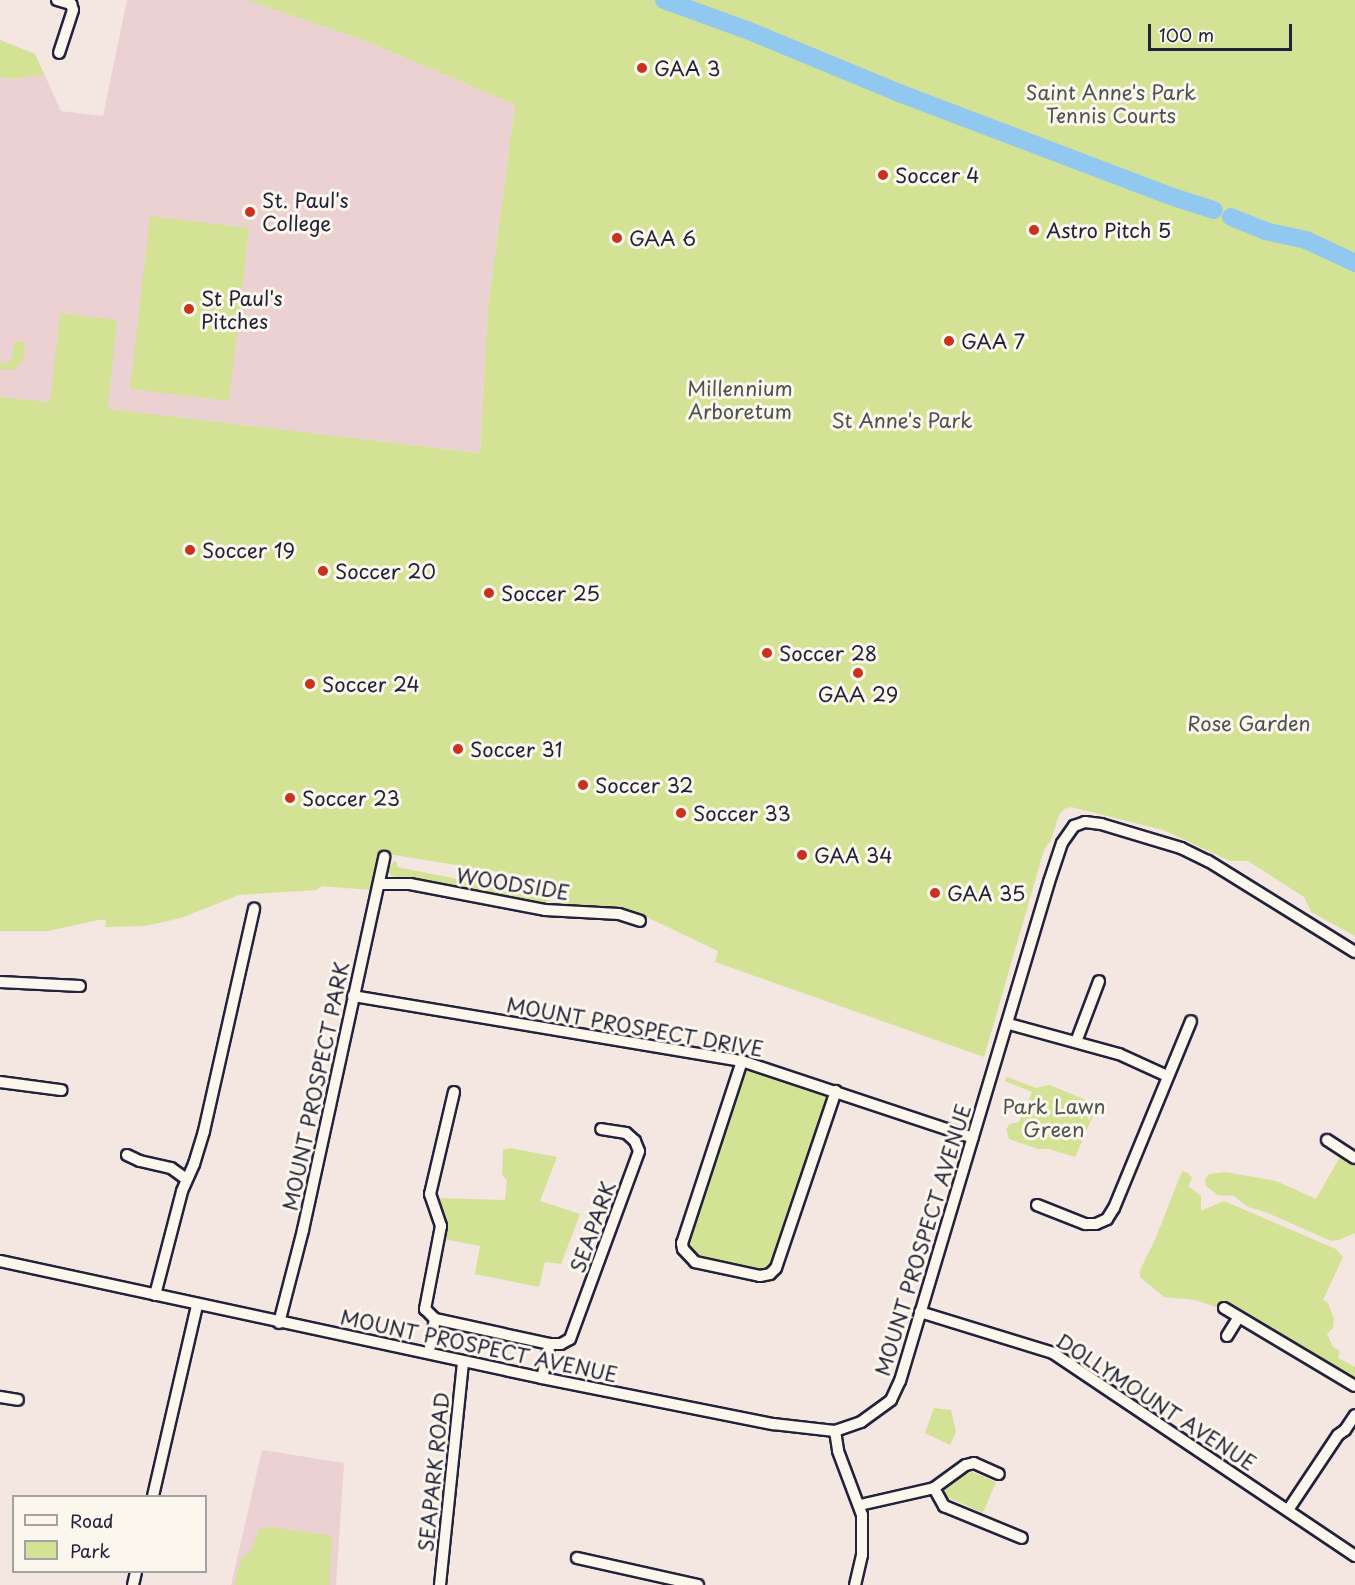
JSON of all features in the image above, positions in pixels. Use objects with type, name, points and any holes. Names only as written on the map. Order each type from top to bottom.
[{"type":"street","points":[[57,0],[71,4],[73,10],[59,53]]},
{"type":"street","name":"MOUNT PROSPECT AVENUE","points":[[0,1261],[463,1362],[773,1424],[827,1432],[835,1431],[861,1422],[891,1400],[900,1381],[1062,843],[1074,826],[1085,822],[1130,831],[1181,848],[1208,861],[1355,952]]},
{"type":"street","name":"MOUNT PROSPECT PARK","points":[[279,1323],[303,1230],[384,857]]},
{"type":"street","name":"WOODSIDE","points":[[379,884],[410,884],[553,912],[619,914],[640,921]]},
{"type":"street","points":[[155,1295],[186,1179],[194,1164],[204,1131],[254,909]]},
{"type":"street","points":[[1076,1042],[1099,981]]},
{"type":"street","points":[[0,982],[80,986]]},
{"type":"street","name":"MOUNT PROSPECT DRIVE","points":[[354,996],[742,1061],[973,1138]]},
{"type":"street","points":[[1037,1205],[1085,1224],[1096,1224],[1107,1220],[1191,1021]]},
{"type":"street","points":[[1009,1024],[1119,1054],[1167,1076]]},
{"type":"street","points":[[742,1061],[682,1243],[683,1249],[695,1262],[760,1276],[770,1274],[777,1268],[836,1091]]},
{"type":"street","points":[[0,1082],[61,1090]]},
{"type":"street","points":[[454,1092],[430,1194],[441,1226],[425,1309],[435,1319],[550,1344],[542,1378]]},
{"type":"street","name":"SEAPARK","points":[[550,1344],[561,1344],[570,1339],[639,1151],[635,1141],[626,1133],[601,1129]]},
{"type":"street","points":[[1327,1140],[1355,1158]]},
{"type":"street","points":[[127,1155],[140,1161],[171,1168],[186,1179]]},
{"type":"street","points":[[153,1495],[197,1305]]},
{"type":"street","points":[[1224,1308],[1355,1386]]},
{"type":"street","name":"DOLLYMOUNT AVENUE","points":[[920,1312],[1053,1353],[1355,1556]]},
{"type":"street","points":[[1227,1336],[1239,1317]]},
{"type":"street","points":[[430,1347],[435,1319]]},
{"type":"street","name":"SEAPARK ROAD","points":[[440,1585],[463,1362]]},
{"type":"street","points":[[0,1397],[18,1400]]},
{"type":"street","points":[[1288,1510],[1338,1435],[1345,1430],[1355,1415]]},
{"type":"street","points":[[835,1431],[838,1451],[860,1505],[863,1529],[862,1555],[855,1585]]},
{"type":"street","points":[[860,1505],[934,1488],[966,1465],[974,1463],[999,1474]]},
{"type":"street","points":[[934,1488],[944,1506],[1022,1538]]},
{"type":"street","points":[[577,1558],[698,1585]]},
{"type":"shaded area","name":"St. Paul's College","points":[[127,0],[247,0],[363,40],[515,105],[488,308],[480,453],[0,397],[0,40],[35,54],[61,111],[103,116]]},
{"type":"shaded area","points":[[262,1450],[344,1463],[336,1585],[231,1585]]},
{"type":"green space","name":"St Anne's Park","points":[[247,0],[1355,0],[1355,936],[1311,912],[1304,897],[1248,861],[1230,861],[1163,830],[1071,807],[1064,809],[1059,815],[1051,840],[1044,850],[984,1057],[715,962],[718,951],[636,912],[619,909],[558,907],[556,885],[549,880],[394,855],[382,854],[370,890],[322,886],[316,890],[239,895],[181,918],[145,926],[105,927],[106,920],[99,920],[48,931],[0,931],[0,397],[50,402],[60,313],[117,320],[108,409],[480,453],[488,308],[515,105],[363,40]]},
{"type":"green space","points":[[0,40],[35,54],[44,75],[11,79],[0,77]]},
{"type":"green space","name":"St Paul's Pitches","points":[[150,216],[249,228],[229,401],[130,389]]},
{"type":"green space","points":[[14,341],[25,342],[23,361],[13,370],[0,369],[0,363],[12,360]]},
{"type":"green space","points":[[394,861],[397,862],[397,867],[538,895],[540,889],[550,894],[551,899],[542,905],[391,876],[387,870]]},
{"type":"green space","points":[[749,1070],[757,1070],[825,1093],[828,1100],[771,1267],[765,1272],[696,1259],[688,1252],[687,1243],[742,1077]]},
{"type":"green space","name":"Park Lawn Green","points":[[1007,1077],[1036,1088],[1050,1085],[1098,1105],[1075,1157],[1049,1149],[1038,1149],[1009,1139],[1006,1129],[1010,1124],[1019,1122],[1032,1092],[1005,1081]]},
{"type":"green space","points":[[510,1148],[557,1157],[540,1201],[580,1214],[561,1264],[545,1262],[539,1287],[475,1274],[480,1246],[443,1239],[436,1198],[505,1200],[507,1181],[502,1174],[503,1150]]},
{"type":"green space","points":[[1341,1155],[1355,1164],[1355,1233],[1339,1240],[1331,1241],[1268,1213],[1248,1207],[1234,1196],[1218,1195],[1206,1186],[1205,1179],[1209,1174],[1225,1172],[1276,1181],[1316,1199]]},
{"type":"green space","points":[[1182,1171],[1188,1173],[1192,1178],[1188,1186],[1201,1196],[1201,1211],[1224,1201],[1336,1249],[1343,1257],[1323,1300],[1328,1303],[1334,1319],[1333,1328],[1327,1334],[1333,1347],[1340,1351],[1338,1358],[1355,1367],[1355,1380],[1231,1312],[1195,1300],[1164,1297],[1140,1277],[1140,1270],[1155,1240]]},
{"type":"green space","points":[[934,1408],[951,1410],[956,1432],[950,1445],[925,1433]]},
{"type":"green space","points":[[972,1472],[996,1482],[983,1513],[947,1497],[944,1493],[945,1489],[963,1475]]},
{"type":"green space","points":[[272,1527],[332,1536],[329,1585],[234,1585],[241,1559],[252,1548],[260,1528]]},
{"type":"waterway","points":[[664,0],[747,30],[899,93],[1167,195]]},
{"type":"waterway","points":[[1170,196],[1214,210]]},
{"type":"waterway","points":[[1231,217],[1265,231],[1306,240],[1355,263]]},
{"type":"place","name":"GAA 3","points":[[642,68]]},
{"type":"place","name":"Soccer 4","points":[[883,175]]},
{"type":"place","name":"St. Paul's College","points":[[250,212]]},
{"type":"place","name":"Astro Pitch 5","points":[[1034,230]]},
{"type":"place","name":"GAA 6","points":[[617,238]]},
{"type":"place","name":"St Paul's Pitches","points":[[189,309]]},
{"type":"place","name":"GAA 7","points":[[949,341]]},
{"type":"place","name":"Soccer 19","points":[[190,550]]},
{"type":"place","name":"Soccer 20","points":[[323,571]]},
{"type":"place","name":"Soccer 25","points":[[489,593]]},
{"type":"place","name":"Soccer 28","points":[[767,653]]},
{"type":"place","name":"GAA 29","points":[[858,673]]},
{"type":"place","name":"Soccer 24","points":[[310,684]]},
{"type":"place","name":"Soccer 31","points":[[458,749]]},
{"type":"place","name":"Soccer 32","points":[[583,785]]},
{"type":"place","name":"Soccer 23","points":[[290,798]]},
{"type":"place","name":"Soccer 33","points":[[681,813]]},
{"type":"place","name":"GAA 34","points":[[802,855]]},
{"type":"place","name":"GAA 35","points":[[935,893]]},
{"type":"park label","name":"Saint Anne's Park Tennis Courts","points":[[1111,104]]},
{"type":"park label","name":"Millennium Arboretum","points":[[740,400]]},
{"type":"park label","name":"Rose Garden","points":[[1249,723]]}]
